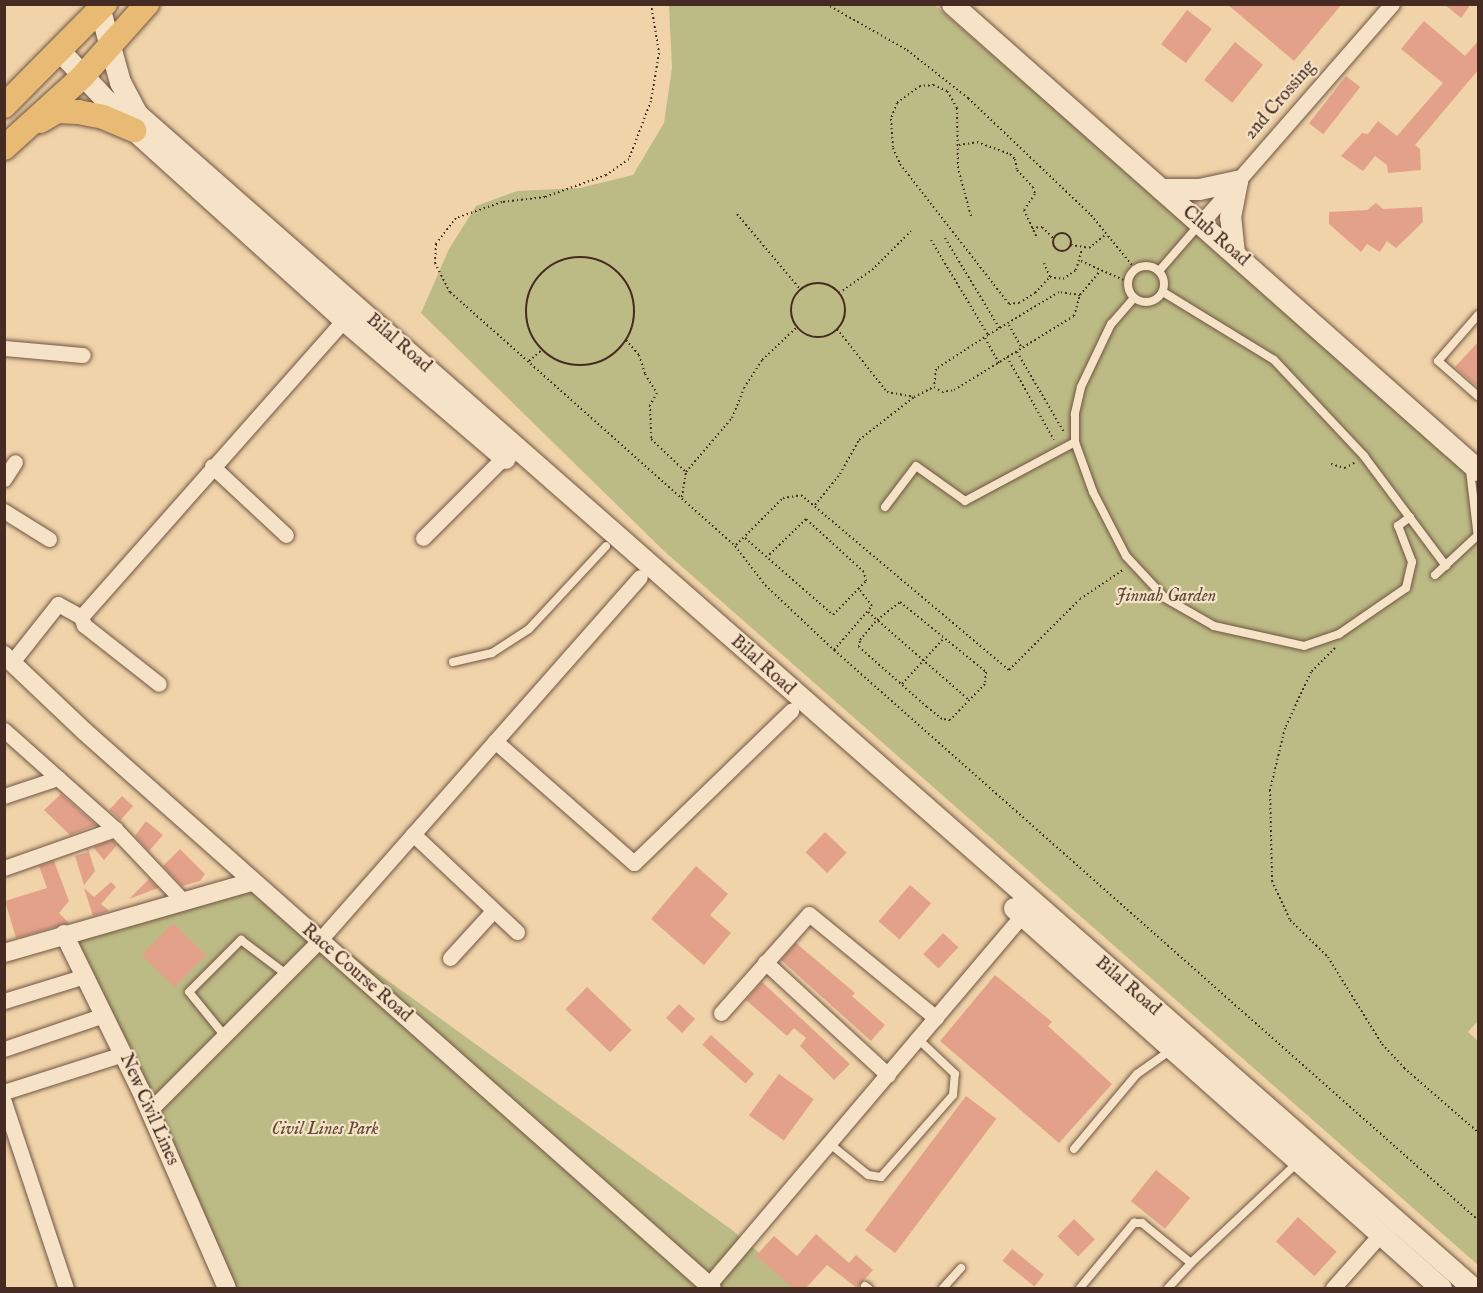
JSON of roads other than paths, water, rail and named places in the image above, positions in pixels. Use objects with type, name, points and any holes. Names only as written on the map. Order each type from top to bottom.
[{"type":"main road","points":[[4,148],[82,77],[147,4]]},
{"type":"main road","name":"Club Road","points":[[952,4],[1472,464]]},
{"type":"main road","points":[[4,106],[102,7]]},
{"type":"main road","name":"Bilal Road","points":[[102,7],[109,49],[120,82],[137,114],[1029,903],[1473,1288]]},
{"type":"main road","name":"Bilal Road","points":[[59,51],[134,130],[344,320],[606,546],[1441,1288]]},
{"type":"main road","points":[[24,129],[57,111],[102,117],[134,130]]},
{"type":"main road","points":[[1161,189],[1199,189],[1237,181],[1230,217],[1234,253]]},
{"type":"street","name":"2nd Crossing","points":[[1200,224],[1387,6]]},
{"type":"street","points":[[81,618],[212,466],[344,320]]},
{"type":"street","points":[[4,348],[83,355]]},
{"type":"street","points":[[423,538],[504,457]]},
{"type":"street","points":[[4,479],[15,462]]},
{"type":"street","points":[[212,466],[286,535]]},
{"type":"street","points":[[4,510],[49,539]]},
{"type":"street","points":[[149,1111],[319,941],[640,577]]},
{"type":"street","points":[[8,658],[58,604],[81,618],[84,625],[159,684]]},
{"type":"street","name":"Race Course Road","points":[[8,658],[252,882],[709,1288]]},
{"type":"street","points":[[495,741],[634,863],[791,711]]},
{"type":"street","points":[[4,730],[115,829],[183,901]]},
{"type":"street","points":[[4,796],[57,778]]},
{"type":"street","points":[[4,868],[115,829]]},
{"type":"street","points":[[413,834],[492,912],[517,932]]},
{"type":"street","points":[[4,953],[252,882]]},
{"type":"street","points":[[450,958],[492,912]]},
{"type":"street","points":[[721,1013],[809,914],[936,1018]]},
{"type":"street","points":[[709,1288],[1022,916]]},
{"type":"street","name":"New Civil Lines","points":[[64,934],[123,1054],[227,1288]]},
{"type":"street","points":[[765,962],[888,1075]]},
{"type":"street","points":[[4,1001],[85,976]]},
{"type":"street","points":[[4,1049],[104,1015]]},
{"type":"street","points":[[4,1092],[123,1054]]},
{"type":"street","points":[[4,1102],[66,1288]]},
{"type":"street","points":[[1333,1288],[1380,1236]]},
{"type":"lane","points":[[1159,272],[1200,224]]},
{"type":"lane","points":[[1134,297],[1128,282],[1136,270],[1150,266],[1159,272],[1163,291],[1274,360],[1364,456],[1446,566]]},
{"type":"lane","points":[[1134,297],[1150,302],[1163,291]]},
{"type":"lane","points":[[1134,297],[1111,324],[1081,387],[1075,414],[1073,443],[1093,492],[1133,564],[1165,598],[1214,626],[1304,646],[1339,634],[1406,588],[1412,562],[1398,526],[1410,517]]},
{"type":"lane","points":[[1479,315],[1438,361],[1479,396]]},
{"type":"lane","points":[[885,507],[916,466],[965,501],[1073,443]]},
{"type":"lane","points":[[1435,575],[1478,537],[1472,464]]},
{"type":"lane","points":[[453,662],[492,653],[528,628],[606,546]]},
{"type":"lane","points":[[224,1035],[189,992],[241,940],[286,974]]},
{"type":"lane","points":[[830,1144],[868,1175],[881,1177],[953,1095],[955,1074],[918,1039]]},
{"type":"lane","points":[[1074,1149],[1137,1074],[1172,1050]]},
{"type":"lane","points":[[1168,1288],[1191,1263],[1298,1162]]},
{"type":"lane","points":[[1080,1288],[1134,1223],[1142,1223],[1191,1263]]},
{"type":"lane","points":[[943,1288],[961,1268]]},
{"type":"park label","name":"Jinnah Garden","points":[[1166,597]]},
{"type":"park label","name":"Civil Lines Park","points":[[325,1130]]}]
